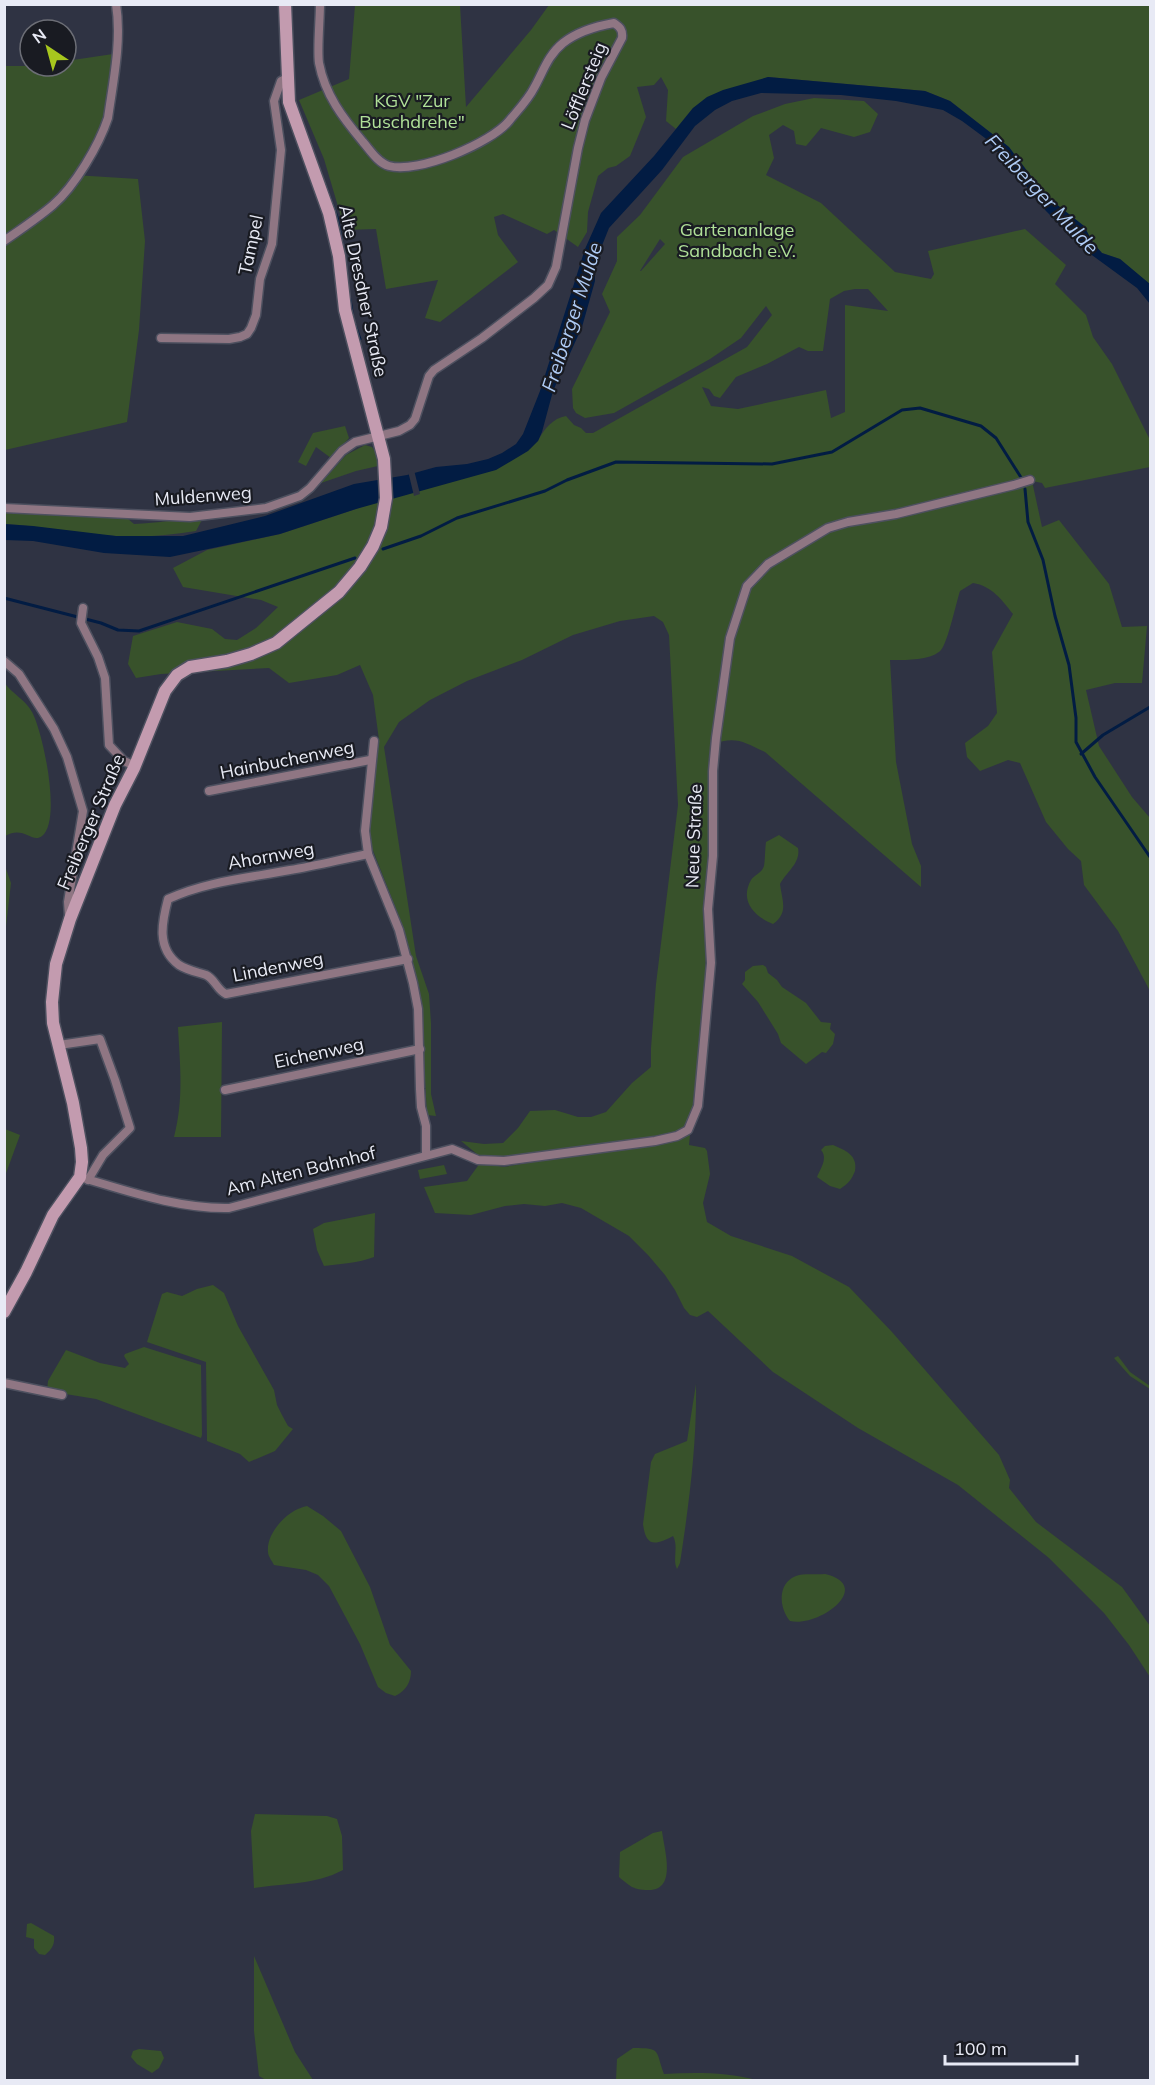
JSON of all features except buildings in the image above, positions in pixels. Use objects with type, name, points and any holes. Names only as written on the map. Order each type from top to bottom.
[{"type":"street","points":[[4,241],[55,204],[85,167],[105,127],[116,58],[118,17],[116,4]]},
{"type":"street","name":"Alte Dresdner Straße","points":[[285,4],[287,78],[291,111],[330,213],[339,256],[345,310],[380,441]]},
{"type":"street","name":"Löfflersteig","points":[[320,4],[319,61],[328,94],[339,112],[378,160],[389,166],[428,164],[472,147],[507,123],[534,89],[550,57],[563,43],[578,34],[614,23],[622,32],[622,38],[601,78],[585,120],[556,267],[548,285],[482,338],[440,364],[429,376],[415,419],[410,425],[380,441]]},
{"type":"street","name":"Tampel","points":[[161,338],[229,339],[247,334],[251,328],[256,315],[261,279],[272,244],[281,150],[274,101],[281,81],[287,78]]},
{"type":"street","name":"Muldenweg","points":[[4,508],[190,517],[266,508],[300,496],[310,488],[342,451],[355,442],[380,441]]},
{"type":"street","name":"Freiberger Straße","points":[[84,1178],[73,1103],[53,1023],[52,1002],[56,964],[70,919],[165,691],[177,675],[190,667],[227,661],[276,643],[339,592],[360,567],[377,538],[386,498],[386,470],[380,441]]},
{"type":"street","name":"Neue Straße","points":[[426,1155],[452,1149],[478,1160],[504,1161],[655,1141],[677,1136],[688,1130],[698,1106],[711,963],[708,909],[713,856],[713,771],[716,738],[730,638],[747,586],[780,555],[828,528],[1014,486],[1030,480]]},
{"type":"street","points":[[82,613],[81,623],[98,657],[105,678],[109,746],[124,761],[135,766]]},
{"type":"street","points":[[4,661],[19,674],[54,729],[67,757],[83,811],[68,902],[70,919]]},
{"type":"street","points":[[374,741],[370,760],[365,831],[368,854],[399,930],[408,959],[418,1009],[420,1089],[421,1107],[426,1126],[426,1155]]},
{"type":"street","name":"Hainbuchenweg","points":[[209,791],[370,760]]},
{"type":"street","name":"Ahornweg","points":[[182,892],[228,880],[368,854]]},
{"type":"street","name":"Lindenweg","points":[[182,892],[168,899],[162,925],[164,942],[170,955],[179,965],[209,976],[220,991],[226,994],[408,959]]},
{"type":"street","points":[[4,1312],[53,1215],[130,1128],[100,1040],[59,1045]]},
{"type":"street","name":"Eichenweg","points":[[225,1090],[420,1049]]},
{"type":"street","name":"Am Alten Bahnhof","points":[[84,1178],[160,1200],[212,1208],[229,1208],[426,1155]]},
{"type":"street","points":[[4,1383],[62,1395]]},
{"type":"green space","name":"KGV \"Zur Buschdrehe\"","points":[[355,5],[460,5],[466,107],[531,30],[549,5],[1150,5],[1150,285],[1120,259],[1102,253],[1093,243],[1084,226],[1046,196],[1009,147],[950,101],[925,91],[768,77],[693,108],[676,129],[666,121],[668,90],[661,77],[654,85],[637,87],[646,117],[630,156],[598,176],[588,212],[587,232],[578,247],[554,230],[547,234],[503,214],[494,217],[498,235],[518,262],[440,322],[425,318],[438,280],[386,289],[376,229],[345,230],[324,159],[299,100],[349,79]]},
{"type":"green space","points":[[113,54],[104,120],[74,175],[138,179],[145,241],[139,330],[127,422],[5,450],[4,66],[18,66],[18,78],[78,78],[78,59]]},
{"type":"green space","name":"Gartenanlage Sandbach e.V.","points":[[814,98],[864,101],[878,114],[870,132],[854,137],[821,128],[806,146],[796,144],[794,131],[783,125],[769,135],[774,158],[766,175],[821,203],[895,272],[931,279],[934,274],[928,251],[1025,229],[1066,265],[1055,284],[1086,315],[1093,337],[1112,364],[1150,440],[1150,467],[1045,488],[1042,483],[1032,481],[1042,527],[1059,520],[1109,584],[1122,627],[1147,626],[1142,683],[1115,683],[1086,690],[1099,746],[1132,797],[1150,818],[1150,991],[1118,931],[1084,885],[1081,861],[1046,822],[1020,763],[1008,760],[980,771],[967,757],[965,743],[988,726],[997,713],[992,652],[1013,614],[991,590],[973,583],[960,591],[941,650],[924,658],[890,660],[896,762],[912,844],[921,866],[921,887],[765,752],[734,740],[712,744],[705,984],[689,1145],[705,1148],[707,1151],[710,1174],[703,1203],[707,1222],[731,1236],[792,1256],[849,1287],[892,1332],[999,1455],[1010,1480],[1009,1488],[1036,1522],[1122,1587],[1150,1626],[1150,1677],[1104,1613],[1049,1558],[958,1485],[858,1428],[773,1372],[708,1311],[697,1317],[690,1315],[665,1275],[629,1236],[581,1208],[562,1203],[545,1206],[524,1204],[505,1206],[471,1215],[435,1213],[424,1187],[467,1181],[480,1163],[504,1167],[575,1155],[587,1145],[527,1155],[483,1159],[461,1141],[484,1144],[503,1143],[530,1111],[555,1110],[578,1117],[591,1117],[606,1112],[632,1083],[651,1067],[656,984],[678,805],[669,635],[663,622],[654,616],[620,621],[573,635],[522,660],[467,681],[430,700],[399,722],[384,747],[416,956],[429,994],[431,1094],[436,1116],[427,1115],[420,990],[404,929],[372,848],[369,833],[374,768],[379,740],[373,695],[360,665],[337,675],[289,683],[269,668],[161,674],[136,678],[128,664],[133,636],[177,622],[212,629],[225,639],[237,640],[256,628],[278,607],[261,600],[183,587],[173,568],[207,550],[280,534],[356,509],[538,441],[549,425],[561,417],[566,416],[586,433],[593,433],[747,347],[772,315],[766,306],[741,338],[710,359],[614,413],[585,418],[576,413],[573,408],[572,389],[610,312],[602,294],[617,261],[617,237],[640,215],[683,157],[753,116],[785,104]],"holes":[[[660,239],[665,244],[640,271]],[[868,289],[888,311],[845,305],[845,412],[831,418],[826,390],[738,409],[711,406],[702,387],[709,389],[714,396],[720,398],[736,377],[799,347],[808,351],[823,351],[830,299],[844,291]]]},
{"type":"green space","points":[[345,426],[349,438],[331,458],[316,447],[306,466],[298,462],[313,433]]},
{"type":"green space","points":[[365,445],[372,447],[376,453],[378,466],[321,483],[346,455]]},
{"type":"green space","points":[[4,511],[128,519],[134,524],[203,518],[196,531],[126,537],[5,524]]},
{"type":"green space","points":[[4,682],[32,712],[45,756],[51,795],[50,813],[48,827],[38,838],[17,832],[5,836]]},
{"type":"green space","points":[[779,835],[798,848],[798,853],[795,863],[780,884],[783,911],[773,924],[755,913],[747,895],[751,880],[764,866],[766,842]]},
{"type":"green space","points":[[5,866],[11,883],[5,935]]},
{"type":"green space","points":[[763,965],[782,987],[806,1003],[821,1022],[831,1023],[830,1029],[835,1034],[833,1044],[826,1053],[822,1052],[806,1064],[781,1043],[758,1002],[742,984],[745,980],[745,972],[753,966]]},
{"type":"green space","points":[[222,1022],[221,1137],[174,1137],[180,1096],[178,1027]]},
{"type":"green space","points":[[4,1129],[20,1135],[5,1176]]},
{"type":"green space","points":[[833,1145],[850,1154],[855,1161],[855,1171],[851,1179],[840,1189],[830,1186],[817,1177],[824,1160],[821,1150],[825,1146]]},
{"type":"green space","points":[[444,1165],[447,1174],[420,1179],[418,1170]]},
{"type":"green space","points":[[375,1213],[374,1257],[324,1266],[317,1250],[313,1229],[324,1223]]},
{"type":"green space","points":[[213,1285],[224,1293],[238,1326],[274,1390],[282,1415],[288,1426],[293,1429],[275,1451],[249,1462],[240,1454],[207,1441],[206,1362],[147,1342],[162,1294],[167,1292],[182,1296]]},
{"type":"green space","points":[[144,1347],[201,1365],[201,1438],[96,1399],[47,1391],[48,1381],[66,1350],[100,1363],[125,1368],[129,1364],[125,1354]]},
{"type":"green space","points":[[1118,1356],[1130,1372],[1150,1386],[1150,1389],[1130,1376],[1114,1358]]},
{"type":"green space","points":[[696,1384],[692,1474],[680,1563],[677,1569],[673,1536],[662,1541],[649,1541],[643,1524],[651,1462],[655,1454],[687,1441]]},
{"type":"green space","points":[[307,1506],[341,1531],[370,1587],[390,1645],[411,1671],[407,1686],[395,1696],[378,1687],[360,1644],[329,1586],[318,1575],[306,1570],[274,1565],[269,1557],[268,1544],[275,1529],[286,1517]]},
{"type":"green space","points":[[825,1574],[839,1580],[845,1587],[844,1596],[837,1605],[815,1618],[790,1621],[782,1603],[786,1584],[790,1579],[799,1575]]},
{"type":"green space","points":[[255,1814],[327,1816],[337,1819],[342,1836],[343,1870],[311,1881],[254,1888],[251,1831]]},
{"type":"green space","points":[[662,1831],[667,1868],[663,1884],[648,1890],[632,1887],[619,1877],[620,1852],[653,1833]]},
{"type":"green space","points":[[31,1923],[54,1936],[50,1951],[45,1955],[39,1954],[34,1948],[34,1939],[26,1937],[27,1924]]},
{"type":"green space","points":[[254,1956],[295,2052],[313,2080],[266,2080],[259,2076],[254,2031]]},
{"type":"green space","points":[[633,2048],[656,2052],[664,2074],[710,2073],[757,2080],[616,2080],[617,2059]]},
{"type":"green space","points":[[139,2049],[161,2051],[164,2058],[159,2068],[152,2073],[137,2064],[131,2057],[133,2051]]},
{"type":"water","name":"Freiberger Mulde","points":[[768,77],[925,91],[950,101],[1009,147],[1046,196],[1084,226],[1093,243],[1102,253],[1120,259],[1150,284],[1150,304],[1137,288],[1085,250],[1046,211],[985,138],[943,110],[896,101],[841,95],[761,93],[732,101],[715,110],[695,126],[662,170],[609,228],[595,263],[595,281],[582,327],[553,391],[538,441],[528,451],[496,470],[356,509],[280,534],[170,557],[104,553],[33,541],[5,540],[4,524],[116,536],[183,536],[265,516],[354,484],[407,475],[436,467],[467,464],[502,453],[516,444],[523,434],[540,391],[585,249],[601,213],[654,156],[693,108],[707,97],[723,90]]},
{"type":"pier","points":[[414,470],[420,494],[414,496],[408,471]]},
{"type":"waterway","points":[[325,185],[337,217],[343,248]]},
{"type":"waterway","points":[[350,299],[353,319]]},
{"type":"waterway","points":[[355,325],[360,339]]},
{"type":"waterway","points":[[383,549],[421,536],[457,518],[545,491],[567,480],[616,462],[772,464],[832,452],[902,410],[920,408],[981,426],[996,438],[1022,479]]},
{"type":"waterway","points":[[1025,489],[1028,522],[1043,560],[1055,616],[1069,665],[1076,718],[1076,742],[1095,777],[1150,857]]},
{"type":"waterway","points":[[4,598],[101,623],[118,630],[139,631],[355,558]]},
{"type":"waterway","points":[[1081,754],[1103,735],[1150,707]]}]
